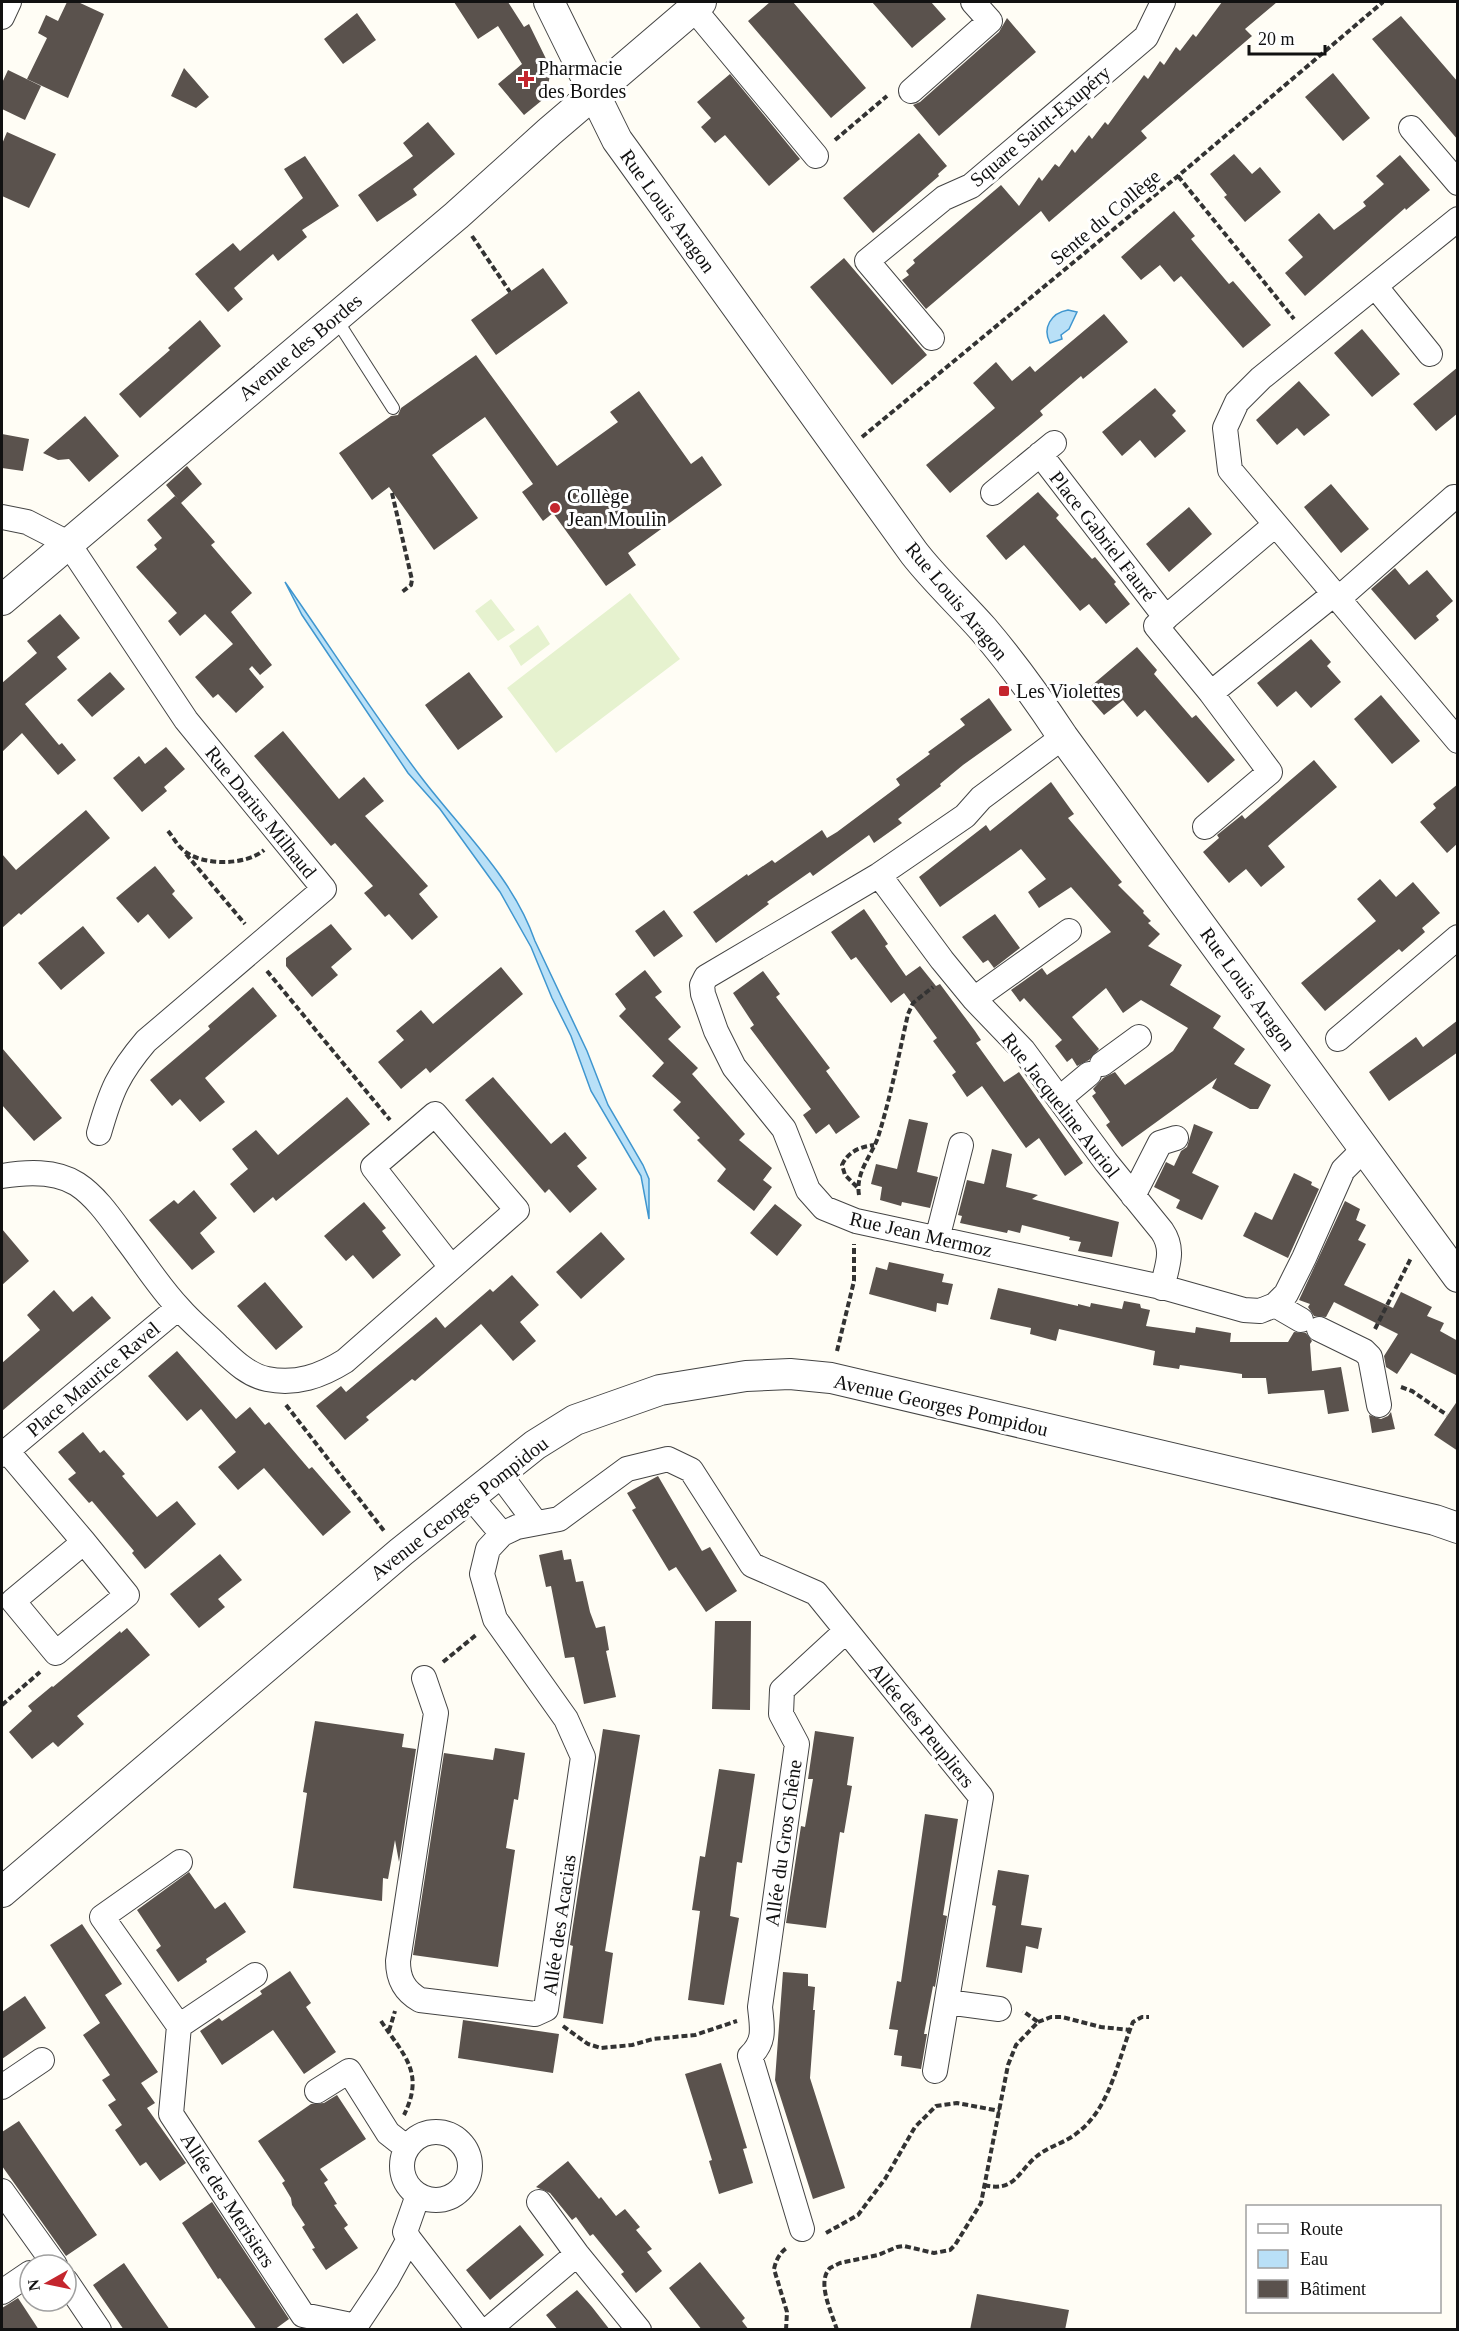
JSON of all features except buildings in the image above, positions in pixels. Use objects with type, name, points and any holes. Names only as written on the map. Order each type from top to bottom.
[{"type":"street","points":[[2,17],[9,2]]},
{"type":"street","name":"Rue Louis Aragon","points":[[549,2],[596,92],[617,140],[914,553],[934,578],[982,628],[1016,670],[1458,1277]]},
{"type":"street","points":[[911,91],[990,21],[973,2]]},
{"type":"street","name":"Square Saint-Exupéry","points":[[932,338],[867,261],[944,198],[971,186],[1146,37],[1162,2]]},
{"type":"street","points":[[697,5],[816,156]]},
{"type":"street","name":"Avenue des Bordes","points":[[2,600],[457,214],[697,5]]},
{"type":"street","points":[[1411,128],[1458,183]]},
{"type":"street","points":[[1458,219],[1261,378],[1237,402],[1226,428],[1230,470],[1458,741]]},
{"type":"street","points":[[1375,286],[1430,354]]},
{"type":"street","name":"Place Gabriel Fauré","points":[[993,493],[1047,448],[1166,618]]},
{"type":"street","points":[[1211,693],[1336,596],[1454,497]]},
{"type":"street","points":[[2,517],[27,522],[68,543]]},
{"type":"street","name":"Place Gabriel Fauré","points":[[1205,827],[1270,772],[1211,693],[1156,626],[1275,525]]},
{"type":"street","name":"Rue Darius Milhaud","points":[[68,543],[186,720],[324,889],[146,1041],[127,1064],[114,1085],[99,1132]]},
{"type":"street","name":"Rue Jean Mermoz","points":[[1063,737],[981,798],[964,816],[879,875],[706,977],[702,985],[703,994],[716,1031],[734,1066],[784,1129],[808,1190],[824,1208],[856,1221],[1162,1288],[1244,1310],[1260,1311],[1275,1305]]},
{"type":"street","name":"Rue Jacqueline Auriol","points":[[879,875],[899,905],[974,999],[1023,1050],[1162,1231],[1170,1244],[1162,1288]]},
{"type":"street","points":[[974,999],[1069,931]]},
{"type":"street","points":[[1338,1039],[1458,937]]},
{"type":"street","points":[[1059,1099],[1139,1037]]},
{"type":"street","points":[[4,1172],[44,1173],[62,1177],[78,1185],[105,1210],[178,1308],[243,1368],[265,1379],[290,1382],[310,1378],[345,1361],[452,1267],[516,1210],[435,1114],[373,1167],[452,1267]]},
{"type":"street","points":[[1133,1196],[1160,1143],[1176,1138]]},
{"type":"street","points":[[937,1239],[961,1145]]},
{"type":"street","points":[[1365,1148],[1343,1170],[1286,1294],[1275,1305],[1370,1357],[1379,1405]]},
{"type":"street","name":"Place Maurice Ravel","points":[[56,1653],[127,1595],[84,1542],[4,1453],[178,1308]]},
{"type":"street","name":"Avenue Georges Pompidou","points":[[2,1892],[498,1472],[575,1420],[660,1390],[746,1376],[790,1374],[831,1378],[1450,1523]]},
{"type":"street","points":[[470,1496],[502,1534],[517,1527],[560,1519],[627,1469],[668,1459],[691,1470],[752,1565],[816,1593],[846,1631]]},
{"type":"street","points":[[498,1472],[536,1523]]},
{"type":"street","name":"Allée des Acacias","points":[[424,1678],[436,1713],[398,1961],[400,1978],[407,1990],[420,2000],[535,2014],[546,2009],[583,1757],[566,1719],[495,1619],[482,1574],[488,1549],[502,1534]]},
{"type":"street","points":[[56,1653],[14,1601],[84,1542]]},
{"type":"street","name":"Allée des Peupliers","points":[[846,1631],[981,1797],[935,2071]]},
{"type":"street","name":"Allée du Gros Chêne","points":[[804,2237],[750,2056],[760,2047],[763,2033],[762,1995],[797,1744],[781,1714],[782,1690],[846,1631]]},
{"type":"street","points":[[180,1862],[102,1917],[179,2026],[255,1975]]},
{"type":"street","points":[[947,2002],[999,2009]]},
{"type":"street","name":"Allée des Merisiers","points":[[179,2026],[171,2114],[303,2315],[355,2328]]},
{"type":"street","points":[[2,2087],[42,2060]]},
{"type":"street","points":[[317,2091],[349,2071],[388,2133],[406,2148]]},
{"type":"street","points":[[440,2132],[451,2135],[464,2145],[469,2156],[471,2168],[463,2187],[454,2195],[443,2199],[431,2200],[418,2195],[409,2187],[402,2172],[406,2148],[421,2135],[440,2132]]},
{"type":"street","points":[[2,2191],[42,2253]]},
{"type":"street","points":[[418,2195],[405,2232],[479,2330]]},
{"type":"street","points":[[538,2202],[639,2330]]},
{"type":"street","points":[[355,2328],[387,2279],[409,2239]]},
{"type":"street","points":[[488,2330],[577,2254]]},
{"type":"street","points":[[2,2292],[18,2281]]},
{"type":"street","points":[[78,2299],[99,2330]]},
{"type":"lane","points":[[335,318],[393,408]]},
{"type":"path","name":"Sente du Collège","points":[[843,454],[1178,176],[1383,2]]},
{"type":"path","points":[[816,156],[901,84],[911,91]]},
{"type":"path","points":[[1178,176],[1310,338]]},
{"type":"path","points":[[457,214],[510,292]]},
{"type":"path","points":[[392,493],[412,580],[411,585],[402,592]]},
{"type":"path","points":[[168,831],[406,1139]]},
{"type":"path","points":[[184,851],[215,861],[245,861],[259,854],[281,837]]},
{"type":"path","points":[[831,1378],[854,1281],[859,1198],[857,1187],[862,1168],[879,1136],[908,1014],[913,1003],[952,972]]},
{"type":"path","points":[[857,1187],[847,1179],[842,1165],[846,1157],[855,1150],[874,1145]]},
{"type":"path","points":[[1364,1352],[1424,1231]]},
{"type":"path","points":[[1373,1375],[1412,1391],[1447,1415]]},
{"type":"path","points":[[265,1379],[401,1552]]},
{"type":"path","points":[[424,1678],[495,1619]]},
{"type":"path","points":[[2,1705],[45,1668],[56,1653]]},
{"type":"path","points":[[546,2009],[565,2028],[588,2044],[601,2048],[695,2035],[761,2014]]},
{"type":"path","points":[[999,2009],[1019,2009],[1038,2022]]},
{"type":"path","points":[[837,2330],[824,2286],[826,2271],[836,2265],[878,2255],[897,2247],[904,2246],[934,2253],[950,2250],[962,2237],[978,2211],[1011,2055],[1021,2039],[1038,2022],[1051,2017],[1130,2030]]},
{"type":"path","points":[[984,2185],[992,2187],[1008,2185],[1019,2177],[1040,2154],[1066,2140],[1085,2126],[1104,2097],[1130,2030],[1137,2018],[1149,2017]]},
{"type":"path","points":[[381,2020],[410,2066],[414,2088],[401,2123],[388,2133]]},
{"type":"path","points":[[786,2330],[787,2312],[774,2270],[782,2251],[804,2237],[848,2222],[858,2215],[885,2180],[915,2127],[936,2106],[957,2103],[1000,2111]]},
{"type":"green space","points":[[630,593],[680,659],[556,753],[507,688]]},
{"type":"green space","points":[[491,599],[515,630],[498,641],[475,611]]},
{"type":"green space","points":[[538,625],[550,644],[521,666],[509,646]]},
{"type":"water","points":[[1068,310],[1077,312],[1069,329],[1061,335],[1062,339],[1050,343],[1047,332],[1050,322],[1057,314]]},
{"type":"water","points":[[285,582],[403,753],[436,797],[485,855],[514,896],[587,1051],[608,1105],[649,1179],[649,1219],[641,1176],[591,1091],[571,1036],[531,947],[500,892],[440,809],[408,773],[302,615]]},
{"type":"place","name":"Pharmacie des Bordes","points":[[526,79]]},
{"type":"place","name":"Collège Jean Moulin","points":[[555,508]]},
{"type":"place","name":"Les Violettes","points":[[1004,691]]}]
